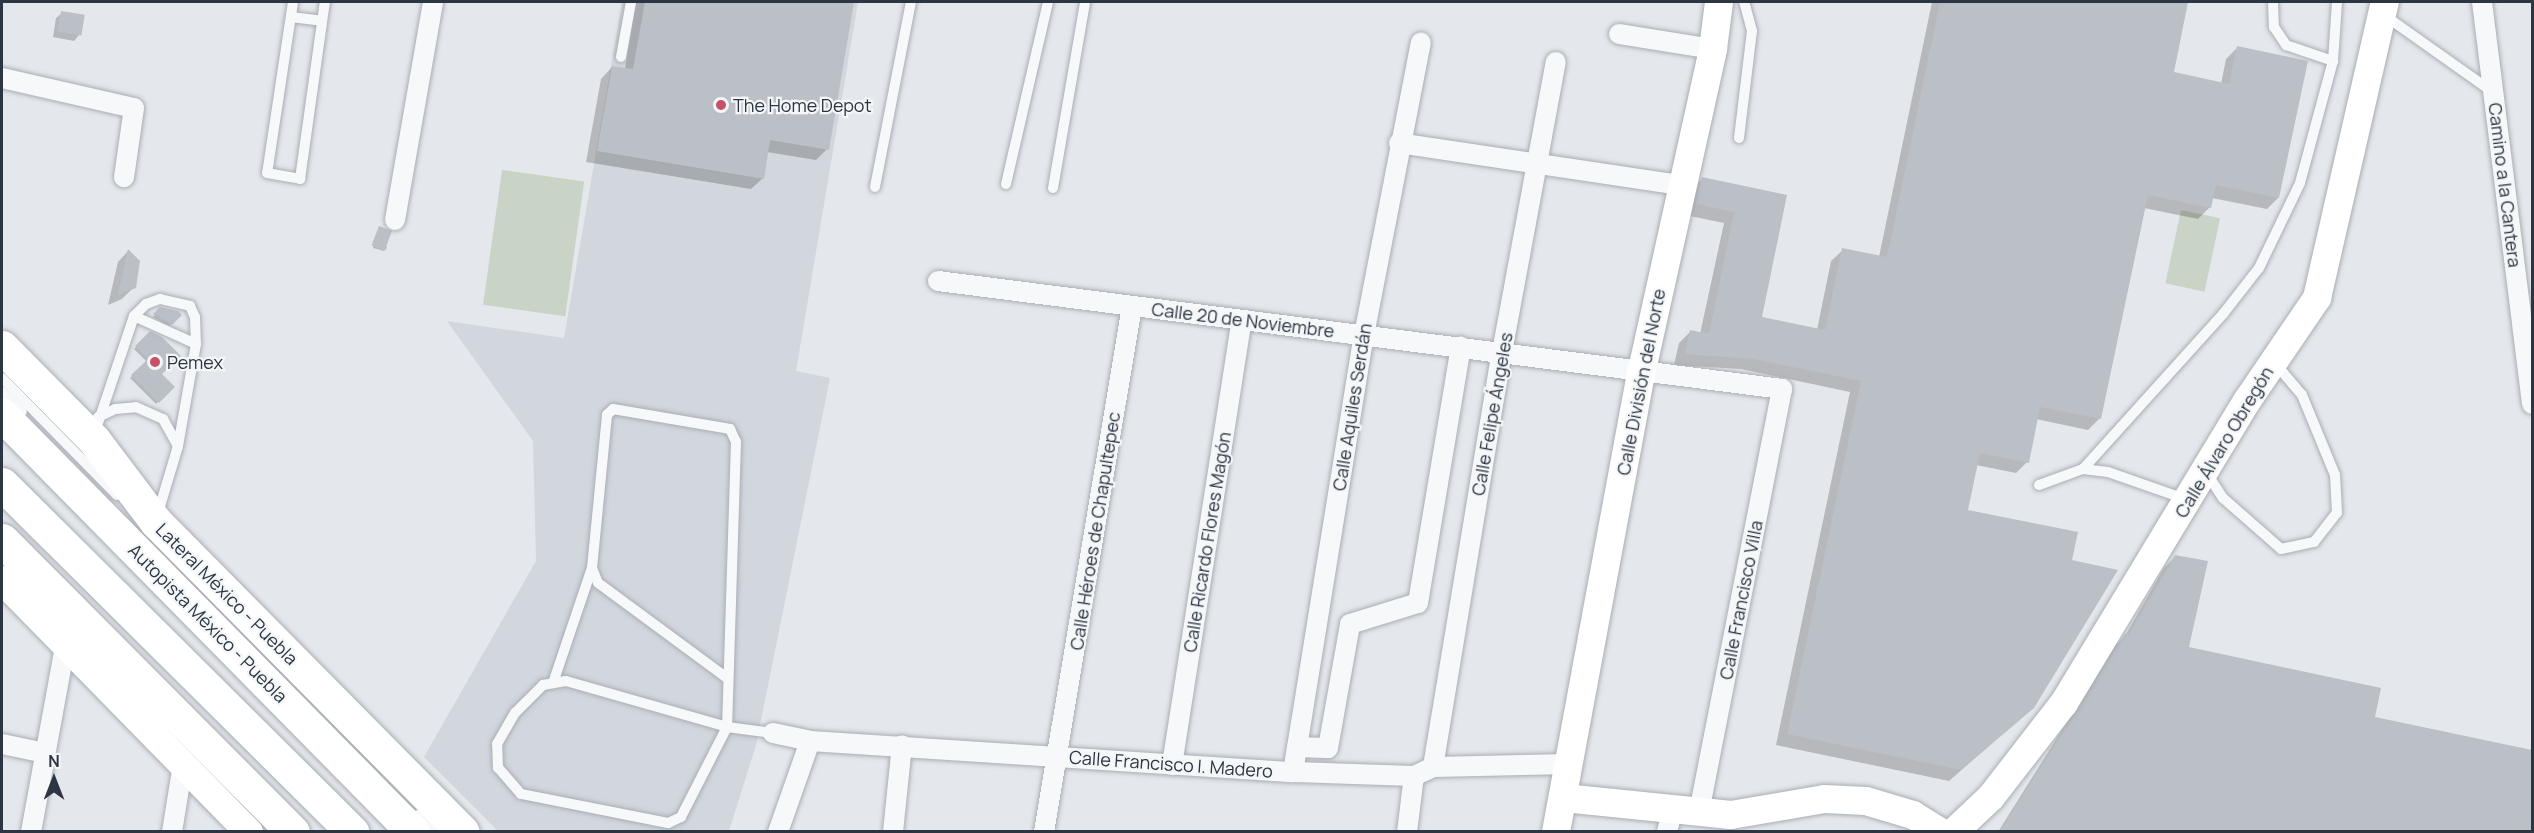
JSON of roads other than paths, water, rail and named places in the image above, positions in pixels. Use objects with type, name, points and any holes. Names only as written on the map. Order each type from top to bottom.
[{"type":"highway","name":"Lateral México - Puebla","points":[[2,347],[96,429],[156,522],[463,831]]},
{"type":"highway","name":"Autopista México - Puebla","points":[[2,415],[411,819]]},
{"type":"highway","points":[[2,484],[351,830]]},
{"type":"highway","points":[[2,495],[54,538]]},
{"type":"highway","points":[[2,540],[292,831]]},
{"type":"street","points":[[395,220],[433,2]]},
{"type":"street","name":"Calle División del Norte","points":[[1556,831],[1564,798],[1568,764],[1642,370],[1713,49],[1719,2]]},
{"type":"street","name":"Camino a la Cantera","points":[[2482,2],[2530,361],[2532,404]]},
{"type":"street","name":"Calle Álvaro Obregón","points":[[1954,831],[1991,797],[2064,703],[2273,361],[2316,298],[2384,8]]},
{"type":"street","points":[[1619,34],[1713,49]]},
{"type":"street","name":"Calle Aquiles Serdán","points":[[1293,772],[1364,335],[1399,143],[1421,44]]},
{"type":"street","name":"Calle Felipe Ángeles","points":[[1433,767],[1502,352],[1556,62]]},
{"type":"street","points":[[2,78],[134,108],[124,177]]},
{"type":"street","points":[[1399,143],[1537,161],[1681,186]]},
{"type":"street","name":"Calle 20 de Noviembre","points":[[938,281],[1782,389]]},
{"type":"street","name":"Calle Héroes de Chapultepec","points":[[1044,831],[1132,306]]},
{"type":"street","name":"Calle Ricardo Flores Magón","points":[[1172,765],[1242,320]]},
{"type":"street","points":[[1297,747],[1328,748],[1350,624],[1418,603],[1461,347]]},
{"type":"street","name":"Calle Francisco Villa","points":[[1680,817],[1782,389]]},
{"type":"street","points":[[2,580],[249,831]]},
{"type":"street","points":[[31,831],[65,646]]},
{"type":"street","name":"Calle Francisco I. Madero","points":[[773,733],[810,741],[902,745],[1293,772],[1414,776],[1433,767],[1568,764]]},
{"type":"street","points":[[778,831],[810,741]]},
{"type":"street","points":[[2,744],[45,753]]},
{"type":"street","points":[[893,831],[902,745]]},
{"type":"street","points":[[172,831],[183,764]]},
{"type":"street","points":[[1407,831],[1414,776]]},
{"type":"street","points":[[1564,798],[1680,817],[1731,814],[1825,799],[1866,801],[1913,815],[1940,831]]},
{"type":"lane","points":[[293,2],[267,172],[300,178],[325,2]]},
{"type":"lane","points":[[621,57],[632,2]]},
{"type":"lane","points":[[875,187],[911,2]]},
{"type":"lane","points":[[1006,184],[1048,2]]},
{"type":"lane","points":[[1053,188],[1085,2]]},
{"type":"lane","points":[[1739,138],[1752,31],[1744,2]]},
{"type":"lane","points":[[2273,2],[2274,27],[2286,45],[2333,61]]},
{"type":"lane","points":[[2083,469],[2223,314],[2259,268],[2301,183],[2333,61],[2337,2]]},
{"type":"lane","points":[[2384,8],[2494,93]]},
{"type":"lane","points":[[291,17],[322,21]]},
{"type":"lane","points":[[96,429],[134,316],[146,304],[160,298],[190,306],[195,317],[196,344],[178,446],[156,522]]},
{"type":"lane","points":[[134,316],[196,344]]},
{"type":"lane","points":[[2206,471],[2223,498],[2281,549],[2314,542],[2337,513],[2335,475],[2306,405],[2273,361]]},
{"type":"lane","points":[[2,378],[453,831]]},
{"type":"lane","points":[[2,392],[118,511]]},
{"type":"lane","points":[[96,429],[115,409],[136,407],[163,419],[178,446]]},
{"type":"lane","points":[[553,683],[592,568],[607,415],[613,409],[730,429],[736,442],[727,727],[681,817],[668,823],[521,794],[498,768],[497,744],[515,713],[543,685],[566,681],[727,727],[773,733]]},
{"type":"lane","points":[[2039,485],[2083,469],[2108,472],[2188,500]]},
{"type":"lane","points":[[592,568],[598,583],[727,678]]},
{"type":"lane","points":[[411,819],[434,831]]},
{"type":"place","name":"The Home Depot","points":[[721,105]]},
{"type":"place","name":"Pemex","points":[[155,362]]}]
